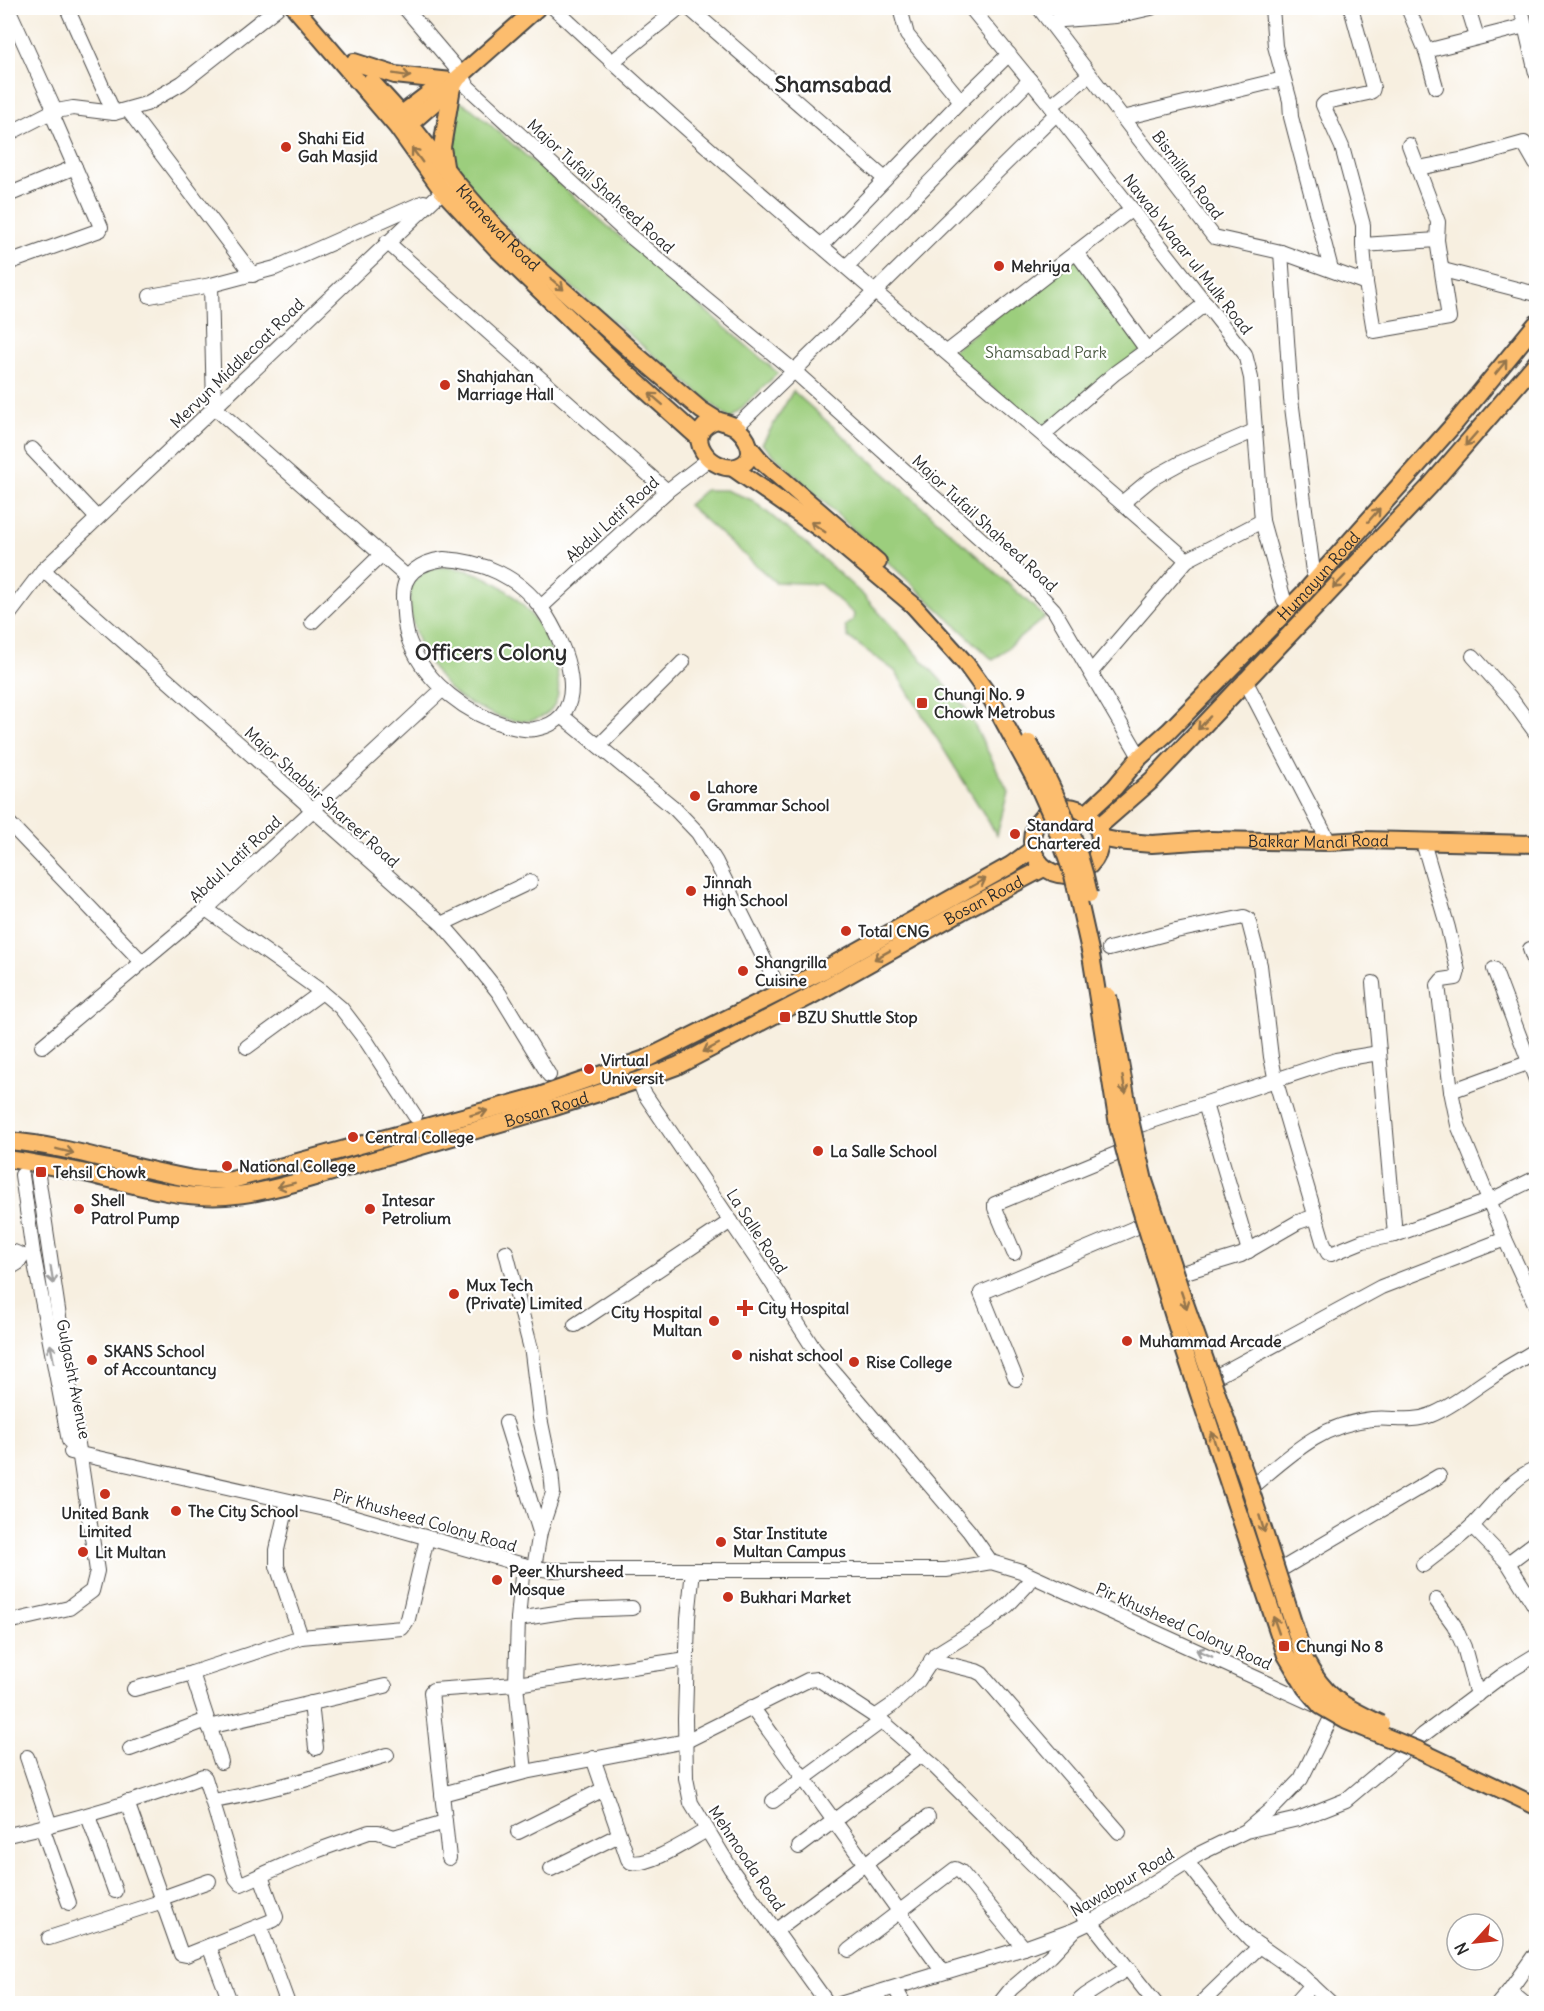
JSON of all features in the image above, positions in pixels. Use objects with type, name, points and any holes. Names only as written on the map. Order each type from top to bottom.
[{"type":"main road","points":[[295,8],[401,123],[456,80],[537,8]]},
{"type":"main road","name":"Khanewal Road","points":[[307,8],[354,62],[444,184],[701,410],[717,420]]},
{"type":"main road","points":[[354,62],[395,75],[456,80]]},
{"type":"main road","points":[[456,80],[442,147],[444,184],[497,249],[621,368],[699,438]]},
{"type":"main road","name":"Humayun Road","points":[[1086,814],[1304,593],[1456,422],[1536,324]]},
{"type":"main road","points":[[621,368],[634,352]]},
{"type":"main road","name":"Humayun Road","points":[[1099,833],[1429,487],[1536,363]]},
{"type":"main road","points":[[1536,1795],[1351,1709],[1327,1694],[1316,1680],[1305,1660],[1247,1479],[1144,1181],[1131,1124],[1085,871],[1067,819],[1048,778],[1000,695],[974,659],[915,601],[761,461],[736,428],[717,420],[704,426],[700,432],[699,445],[709,459],[717,464],[733,468],[832,537],[915,601],[993,700],[1035,779],[1053,819],[1073,874],[1086,928],[1118,1125],[1135,1190],[1182,1343],[1286,1655],[1305,1687],[1331,1717],[1536,1806]]},
{"type":"main road","points":[[733,468],[745,463],[751,449]]},
{"type":"main road","points":[[1140,757],[1168,722],[1284,600],[1313,572],[1346,546]]},
{"type":"main road","points":[[1071,807],[1086,814],[1099,833],[1097,855],[1086,869],[1067,876],[1044,868],[1033,849],[1032,837],[1042,816],[1051,811],[1071,807]]},
{"type":"main road","name":"Bakkar Mandi Road","points":[[1099,833],[1116,841],[1152,844],[1210,840],[1329,842],[1363,840],[1536,844]]},
{"type":"main road","name":"Bosan Road","points":[[8,1141],[39,1144],[151,1171],[196,1179],[232,1180],[539,1096],[648,1058],[781,993],[1011,865],[1033,849]]},
{"type":"main road","name":"Bosan Road","points":[[8,1159],[83,1172],[131,1185],[179,1194],[226,1196],[256,1193],[552,1108],[677,1066],[807,998],[1044,868]]},
{"type":"street","points":[[8,8],[101,227],[100,230],[8,263]]},
{"type":"street","points":[[67,8],[121,112],[253,275]]},
{"type":"street","points":[[8,134],[53,112],[73,108],[121,112],[146,104],[176,87],[277,8]]},
{"type":"street","name":"Major Tufail Shaheed Road","points":[[405,8],[456,80],[468,87],[630,236],[794,371],[1024,578],[1054,610],[1140,757]]},
{"type":"street","points":[[554,8],[612,62],[1187,560]]},
{"type":"street","points":[[612,62],[679,8]]},
{"type":"street","points":[[689,8],[885,179]]},
{"type":"street","points":[[900,8],[907,34],[961,101]]},
{"type":"street","name":"Nawab Waqar ul Mulk Road","points":[[971,8],[1245,354],[1251,378],[1262,520],[1284,600]]},
{"type":"street","name":"Bismillah Road","points":[[1039,8],[1214,237],[1281,252],[1366,282]]},
{"type":"street","points":[[1050,21],[1116,16],[1151,8]]},
{"type":"street","points":[[1272,8],[1275,46],[1290,101],[1291,117],[1331,269]]},
{"type":"street","points":[[1351,8],[1373,88],[1368,93],[1326,102],[1323,105],[1341,147],[1363,225],[1366,282],[1374,331],[1449,318],[1437,240],[1438,222],[1409,145]]},
{"type":"street","points":[[1408,8],[1426,51],[1436,87]]},
{"type":"street","points":[[1468,8],[1477,37]]},
{"type":"street","points":[[1521,8],[1536,73]]},
{"type":"street","points":[[1426,51],[1526,26]]},
{"type":"street","points":[[822,245],[1009,54]]},
{"type":"street","points":[[736,428],[876,292],[1089,75]]},
{"type":"street","points":[[1123,118],[1283,79]]},
{"type":"street","points":[[847,266],[1030,80]]},
{"type":"street","points":[[1418,168],[1470,158],[1524,143],[1536,164]]},
{"type":"street","points":[[8,195],[75,167]]},
{"type":"street","points":[[150,296],[211,285],[275,268],[444,184]]},
{"type":"street","name":"Mervyn Middlecoat Road","points":[[8,616],[43,570],[387,242],[444,184]]},
{"type":"street","points":[[947,352],[1132,209]]},
{"type":"street","points":[[1363,245],[1437,240]]},
{"type":"street","points":[[387,242],[667,491]]},
{"type":"street","points":[[1076,252],[1147,350]]},
{"type":"street","points":[[1281,252],[1291,399],[1313,572]]},
{"type":"street","points":[[1443,270],[1536,294]]},
{"type":"street","points":[[211,285],[214,407],[406,577]]},
{"type":"street","points":[[1044,435],[1115,373],[1206,303]]},
{"type":"street","points":[[1122,503],[1151,479],[1182,462],[1254,431]]},
{"type":"street","points":[[32,449],[97,518]]},
{"type":"street","name":"Abdul Latif Road","points":[[541,607],[667,491],[709,459]]},
{"type":"street","points":[[1091,672],[1187,560],[1262,520]]},
{"type":"street","points":[[312,622],[382,554]]},
{"type":"street","points":[[434,560],[467,561],[484,565],[510,578],[541,607],[567,659],[572,695],[562,716],[535,730],[512,727],[484,718],[443,689],[426,670],[410,643],[403,602],[406,577],[416,568],[434,560]]},
{"type":"street","name":"Major Shabbir Shareef Road","points":[[43,570],[442,924],[499,993],[549,1075]]},
{"type":"street","points":[[1473,656],[1509,696],[1536,733]]},
{"type":"street","points":[[599,746],[683,662]]},
{"type":"street","points":[[1245,680],[1329,842]]},
{"type":"street","name":"Abdul Latif Road","points":[[42,1046],[206,909],[443,689]]},
{"type":"street","points":[[562,716],[674,808],[698,833],[716,862],[781,993]]},
{"type":"street","points":[[8,822],[142,962]]},
{"type":"street","points":[[1423,842],[1458,971],[1456,978],[1442,980],[1438,985],[1451,1091],[1462,1139],[1536,1306]]},
{"type":"street","points":[[442,924],[530,882]]},
{"type":"street","points":[[206,909],[341,1008],[355,1025],[415,1116]]},
{"type":"street","points":[[1109,949],[1176,931],[1244,917],[1248,919],[1260,966],[1276,1082],[1326,1250],[1331,1254],[1363,1240],[1395,1235],[1489,1201],[1536,1178]]},
{"type":"street","points":[[1530,949],[1536,966]]},
{"type":"street","points":[[1494,969],[1533,1061],[1536,1080]]},
{"type":"street","points":[[1373,983],[1395,1235]]},
{"type":"street","points":[[247,1047],[322,992]]},
{"type":"street","points":[[1140,1125],[1276,1082],[1336,1060],[1379,1053]]},
{"type":"street","points":[[1451,1091],[1533,1061]]},
{"type":"street","name":"La Salle Road","points":[[639,1080],[644,1093],[814,1349],[955,1515],[990,1562]]},
{"type":"street","points":[[1205,1104],[1249,1251]]},
{"type":"street","points":[[1014,1253],[995,1209],[995,1204],[1116,1154]]},
{"type":"street","name":"Gulgasht Avenue","points":[[22,1174],[28,1254],[76,1453]]},
{"type":"street","name":"Gulgasht Avenue","points":[[38,1176],[76,1453]]},
{"type":"street","points":[[1182,1273],[1249,1251],[1298,1222],[1316,1216]]},
{"type":"street","points":[[575,1325],[731,1221]]},
{"type":"street","points":[[1016,1379],[981,1293],[1137,1227]]},
{"type":"street","points":[[1217,1376],[1381,1287],[1505,1239]]},
{"type":"street","points":[[8,1253],[28,1254],[48,1248]]},
{"type":"street","points":[[506,1252],[532,1353],[553,1493],[529,1566],[518,1619],[516,1684],[525,1772]]},
{"type":"street","points":[[8,1269],[28,1254]]},
{"type":"street","points":[[1254,1485],[1319,1434],[1372,1419],[1408,1420],[1431,1415],[1459,1400],[1536,1350]]},
{"type":"street","points":[[506,1423],[540,1532]]},
{"type":"street","points":[[8,1622],[69,1608],[92,1591],[97,1571],[76,1453]]},
{"type":"street","name":"Pir Khusheed Colony Road","points":[[76,1453],[334,1511],[529,1566],[551,1570],[946,1570],[990,1562],[1021,1571],[1331,1717]]},
{"type":"street","points":[[1423,1565],[1472,1526],[1501,1494],[1536,1468]]},
{"type":"street","points":[[1280,1570],[1439,1476]]},
{"type":"street","points":[[288,1501],[277,1550],[277,1566],[301,1637]]},
{"type":"street","points":[[1472,1526],[1508,1563],[1536,1608]]},
{"type":"street","points":[[134,1689],[192,1673],[301,1637],[402,1628],[408,1619],[427,1538]]},
{"type":"street","points":[[1508,1563],[1536,1542]]},
{"type":"street","name":"Mehmooda Road","points":[[693,1570],[688,1618],[686,1741],[691,1803],[731,1869],[828,2004]]},
{"type":"street","points":[[773,1801],[878,1719],[906,1694],[926,1671],[936,1654],[986,1623],[1028,1584]]},
{"type":"street","points":[[1436,1600],[1464,1647],[1477,1695]]},
{"type":"street","points":[[518,1619],[574,1610],[632,1608]]},
{"type":"street","name":"Nawabpur Road","points":[[840,2004],[1024,1948],[1074,1930],[1091,1922],[1187,1862],[1246,1831],[1298,1819],[1346,1800],[1401,1753],[1503,1675],[1536,1655]]},
{"type":"street","points":[[449,1858],[430,1697],[433,1690],[516,1684],[687,1659]]},
{"type":"street","points":[[931,1660],[982,1674],[1119,1832]]},
{"type":"street","points":[[192,1673],[221,1762]]},
{"type":"street","points":[[442,1794],[525,1772],[686,1741],[808,1680],[818,1679],[878,1719],[921,1755],[1091,1922],[1156,2004]]},
{"type":"street","points":[[130,1749],[208,1723],[385,1686]]},
{"type":"street","points":[[311,1703],[316,1748]]},
{"type":"street","points":[[752,1707],[943,1971]]},
{"type":"street","points":[[1246,1831],[1301,1779],[1331,1717]]},
{"type":"street","points":[[213,1801],[256,1794],[387,1755]]},
{"type":"street","points":[[799,1847],[921,1755]]},
{"type":"street","points":[[27,1757],[69,1903]]},
{"type":"street","points":[[593,1758],[628,1858],[636,1863],[665,1853],[707,1830]]},
{"type":"street","points":[[8,1834],[88,1816],[203,1776],[238,1883],[245,1883],[316,1851],[369,1833],[378,1832],[394,1837],[445,1822]]},
{"type":"street","points":[[518,1832],[604,1789]]},
{"type":"street","points":[[127,1802],[182,1954],[186,1955],[271,1923],[276,1917],[261,1876]]},
{"type":"street","points":[[88,1816],[115,1891]]},
{"type":"street","points":[[775,1930],[928,1817]]},
{"type":"street","points":[[551,1869],[620,1835]]},
{"type":"street","points":[[1187,1862],[1250,1939],[1312,1985],[1332,2004]]},
{"type":"street","points":[[849,1950],[955,1869],[961,1872],[1024,1948]]},
{"type":"street","points":[[48,1938],[162,1900],[209,1881]]},
{"type":"street","points":[[260,1927],[288,2004]]},
{"type":"street","points":[[999,2004],[1011,1989],[1050,1956],[1074,1930]]},
{"type":"street","points":[[209,1946],[231,2004]]},
{"type":"street","points":[[1200,2004],[1260,1946]]},
{"type":"street","points":[[1498,2004],[1536,1953]]},
{"type":"street","points":[[1080,2004],[1080,2000],[1086,1995],[1128,1968]]},
{"type":"street","points":[[1295,2004],[1312,1985]]},
{"type":"street","points":[[895,1988],[904,2004]]},
{"type":"street","points":[[1509,1991],[1525,2004]]},
{"type":"green space","points":[[457,100],[472,109],[778,373],[730,419],[564,280],[508,228],[442,160]]},
{"type":"green space","name":"Shamsabad Park","points":[[1076,256],[1143,349],[1044,432],[950,352]]},
{"type":"green space","points":[[793,391],[1045,617],[993,660],[762,444]]},
{"type":"green space","points":[[705,490],[726,490],[752,500],[805,543],[863,595],[965,707],[1008,791],[997,835],[895,671],[848,637],[845,626],[853,620],[854,614],[820,584],[775,582],[688,505]]},
{"type":"green space","points":[[442,567],[462,569],[500,585],[529,613],[550,648],[557,674],[559,687],[557,699],[546,714],[540,718],[525,721],[496,716],[457,696],[439,677],[419,643],[412,618],[410,597],[412,582],[428,569]]},
{"type":"place","name":"Shahi Eid Gah Masjid","points":[[286,147]]},
{"type":"place","name":"Mehriya","points":[[999,266]]},
{"type":"place","name":"Shahjahan Marriage Hall","points":[[445,385]]},
{"type":"place","name":"Chungi No. 9 Chowk Metrobus","points":[[922,703]]},
{"type":"place","name":"Lahore Grammar School","points":[[695,796]]},
{"type":"place","name":"Standard Chartered","points":[[1015,834]]},
{"type":"place","name":"Jinnah High School","points":[[691,891]]},
{"type":"place","name":"Total CNG","points":[[846,931]]},
{"type":"place","name":"Shangrilla Cuisine","points":[[743,971]]},
{"type":"place","name":"BZU Shuttle Stop","points":[[785,1017]]},
{"type":"place","name":"Virtual Universit","points":[[589,1069]]},
{"type":"place","name":"Central College","points":[[353,1137]]},
{"type":"place","name":"La Salle School","points":[[818,1151]]},
{"type":"place","name":"National College","points":[[227,1166]]},
{"type":"place","name":"Tehsil Chowk","points":[[41,1172]]},
{"type":"place","name":"Shell Patrol Pump","points":[[79,1209]]},
{"type":"place","name":"Intesar Petrolium","points":[[370,1209]]},
{"type":"place","name":"Mux Tech (Private) Limited","points":[[454,1294]]},
{"type":"place","name":"City Hospital","points":[[745,1308]]},
{"type":"place","name":"City Hospital Multan","points":[[714,1321]]},
{"type":"place","name":"Muhammad Arcade","points":[[1127,1341]]},
{"type":"place","name":"nishat school","points":[[737,1355]]},
{"type":"place","name":"SKANS School of Accountancy","points":[[92,1360]]},
{"type":"place","name":"Rise College","points":[[854,1362]]},
{"type":"place","name":"United Bank Limited","points":[[105,1494]]},
{"type":"place","name":"The City School","points":[[176,1511]]},
{"type":"place","name":"Star Institute Multan Campus","points":[[721,1542]]},
{"type":"place","name":"Lit Multan","points":[[83,1552]]},
{"type":"place","name":"Peer Khursheed Mosque","points":[[497,1580]]},
{"type":"place","name":"Bukhari Market","points":[[728,1597]]},
{"type":"place","name":"Chungi No 8","points":[[1284,1646]]},
{"type":"district","name":"Shamsabad","points":[[833,84]]},
{"type":"district","name":"Officers Colony","points":[[491,652]]}]
